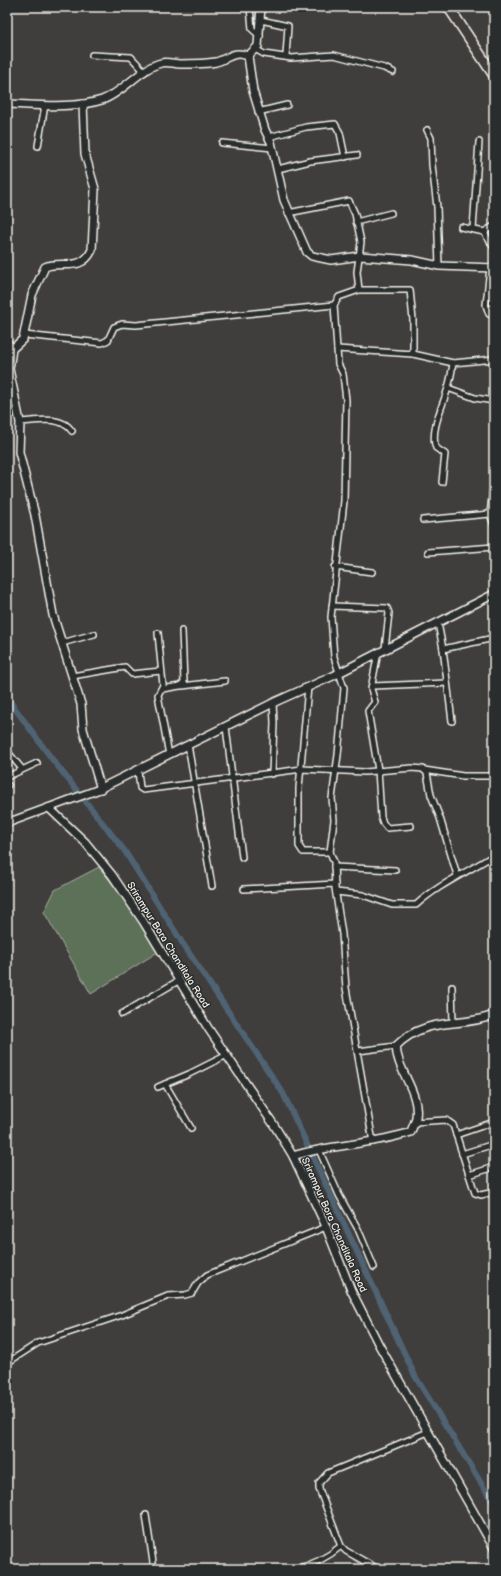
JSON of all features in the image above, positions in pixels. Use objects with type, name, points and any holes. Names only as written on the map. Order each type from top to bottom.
[{"type":"street","points":[[250,7],[252,28],[260,36]]},
{"type":"street","points":[[248,56],[256,50],[260,36],[261,7]]},
{"type":"street","points":[[261,20],[288,26],[286,56]]},
{"type":"street","points":[[256,50],[264,54],[302,59],[312,56],[334,55],[384,68],[393,72]]},
{"type":"street","points":[[7,104],[83,104],[103,99],[162,63],[181,64],[218,62],[229,55],[241,54],[248,56]]},
{"type":"street","points":[[92,56],[131,57],[145,72]]},
{"type":"street","points":[[248,56],[253,91],[258,112],[273,148],[288,213],[307,252],[312,256],[331,260],[360,256],[412,260],[439,266],[492,268],[486,305],[489,314],[494,316]]},
{"type":"street","points":[[83,104],[85,154],[94,189],[92,250],[88,258],[78,263],[45,267],[32,295],[23,339],[13,348],[9,370],[10,389],[20,422],[19,452],[35,515],[53,615],[81,704],[83,729],[97,790]]},
{"type":"street","points":[[38,146],[45,105]]},
{"type":"street","points":[[258,112],[287,105]]},
{"type":"street","points":[[269,137],[306,127],[335,124],[340,133],[345,157]]},
{"type":"street","points":[[427,130],[431,138],[432,165],[437,207],[439,266]]},
{"type":"street","points":[[473,229],[479,142]]},
{"type":"street","points":[[222,143],[273,148]]},
{"type":"street","points":[[278,169],[310,161],[357,155]]},
{"type":"street","points":[[288,213],[349,201],[361,242],[357,272],[359,290]]},
{"type":"street","points":[[356,222],[391,213]]},
{"type":"street","points":[[484,232],[494,226]]},
{"type":"street","points":[[461,227],[484,232],[494,248]]},
{"type":"street","points":[[373,1142],[346,988],[342,934],[333,857],[330,852],[334,820],[332,798],[344,688],[334,657],[332,606],[335,567],[344,501],[346,400],[337,349],[334,305],[339,298],[359,290],[410,290],[413,320],[413,354]]},
{"type":"street","points":[[24,335],[102,343],[108,340],[114,327],[122,324],[136,325],[334,305]]},
{"type":"street","points":[[7,341],[13,348]]},
{"type":"street","points":[[337,349],[413,354],[453,363],[494,359]]},
{"type":"street","points":[[442,482],[445,454],[436,448],[435,434],[441,407],[448,388],[453,363]]},
{"type":"street","points":[[448,388],[475,398],[494,401]]},
{"type":"street","points":[[20,422],[61,421],[72,431]]},
{"type":"street","points":[[494,480],[490,514],[494,525]]},
{"type":"street","points":[[423,520],[490,514]]},
{"type":"street","points":[[428,552],[494,547]]},
{"type":"street","points":[[335,567],[372,572]]},
{"type":"street","points":[[7,823],[97,790],[273,703],[339,673],[494,595]]},
{"type":"street","points":[[332,606],[387,608],[389,613],[382,651],[372,686],[375,702],[369,708],[369,721],[378,770],[379,799],[384,826],[390,828],[411,826]]},
{"type":"street","points":[[438,623],[443,649],[452,721]]},
{"type":"street","points":[[182,631],[184,682],[182,686]]},
{"type":"street","points":[[158,633],[162,671],[162,688],[158,695],[169,755]]},
{"type":"street","points":[[62,643],[94,634]]},
{"type":"street","points":[[443,649],[494,638]]},
{"type":"street","points":[[72,676],[125,667],[132,674],[162,671]]},
{"type":"street","points":[[162,688],[225,681]]},
{"type":"street","points":[[372,686],[447,683]]},
{"type":"street","points":[[308,687],[302,769],[299,788],[299,846],[303,852],[330,852]]},
{"type":"street","points":[[272,774],[274,724],[273,703]]},
{"type":"street","points":[[226,727],[242,857]]},
{"type":"street","points":[[188,746],[212,886]]},
{"type":"street","points":[[7,751],[22,769]]},
{"type":"street","points":[[7,777],[37,762]]},
{"type":"street","points":[[138,770],[140,788],[143,790],[302,769],[336,771],[412,768],[463,776],[494,776]]},
{"type":"street","points":[[424,770],[427,773],[431,795],[440,818],[457,875]]},
{"type":"street","name":"Srirampur Bora Chanditala Road","points":[[49,808],[85,842],[112,874],[143,920],[178,981],[296,1155],[351,1290],[428,1432],[494,1548]]},
{"type":"street","points":[[336,892],[363,895],[392,905],[416,905],[427,895],[457,875],[477,866],[494,855]]},
{"type":"street","points":[[334,867],[395,870]]},
{"type":"street","points":[[244,889],[335,884]]},
{"type":"street","points":[[122,1014],[178,981]]},
{"type":"street","points":[[452,986],[453,1022]]},
{"type":"street","points":[[358,1051],[396,1046],[427,1026],[453,1022],[483,1020],[494,1015]]},
{"type":"street","points":[[296,1155],[316,1150],[373,1142],[411,1132],[416,1117],[415,1100],[396,1055],[396,1046]]},
{"type":"street","points":[[158,1087],[227,1055]]},
{"type":"street","points":[[165,1084],[191,1128]]},
{"type":"street","points":[[414,1122],[446,1120],[453,1125],[476,1194],[494,1192]]},
{"type":"street","points":[[456,1135],[494,1122]]},
{"type":"street","points":[[462,1154],[494,1144]]},
{"type":"street","points":[[316,1150],[358,1229],[374,1267]]},
{"type":"street","points":[[469,1175],[494,1167]]},
{"type":"street","points":[[7,1363],[38,1343],[122,1316],[168,1296],[185,1296],[192,1292],[206,1275],[326,1227]]},
{"type":"street","points":[[378,1569],[346,1551],[341,1546],[319,1489],[322,1478],[328,1473],[428,1432]]},
{"type":"street","points":[[146,1515],[154,1569]]},
{"type":"street","points":[[295,1569],[312,1564],[330,1556],[341,1546]]},
{"type":"green space","points":[[99,867],[141,920],[161,950],[91,994],[44,912],[55,890]]},
{"type":"waterway","points":[[7,700],[11,703],[52,759],[124,850],[183,944],[283,1093],[415,1376],[494,1504]]},
{"type":"railway","points":[[442,7],[494,85]]},
{"type":"railway","points":[[455,7],[494,66]]}]
